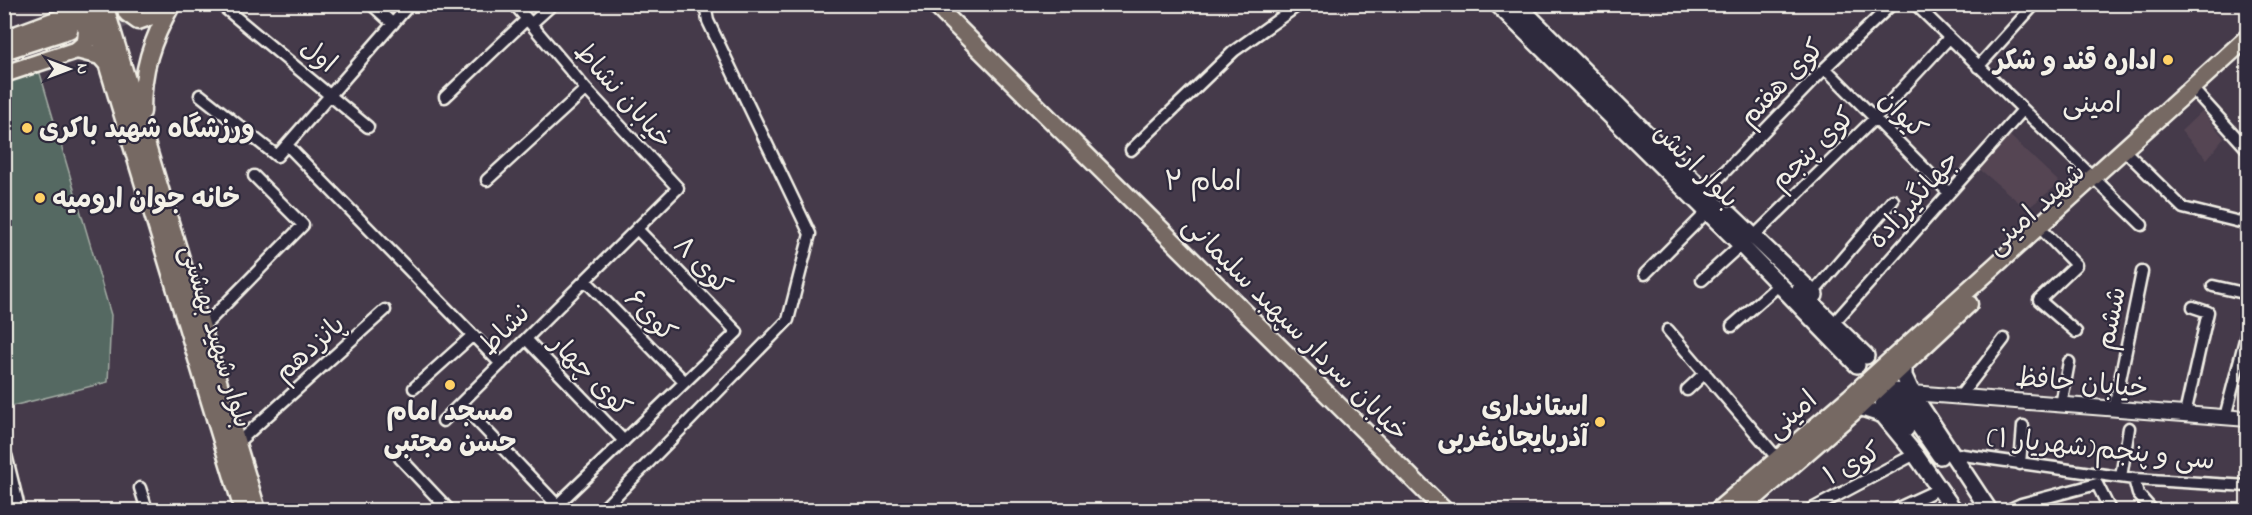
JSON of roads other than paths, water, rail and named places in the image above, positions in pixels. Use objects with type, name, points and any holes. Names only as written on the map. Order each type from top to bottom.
[{"type":"main road","points":[[137,8],[127,14],[138,21],[152,16],[170,4]]},
{"type":"main road","points":[[142,131],[142,88],[146,62],[170,4]]},
{"type":"main road","name":"خیابان سردار سپهبد سلیمانی","points":[[923,4],[1429,510]]},
{"type":"main road","name":"خیابان سردار سپهبد سلیمانی","points":[[934,4],[1444,510]]},
{"type":"main road","name":"بلوار ارتش","points":[[1497,4],[1745,238],[1862,362]]},
{"type":"main road","name":"بلوار ارتش","points":[[1517,4],[1701,196]]},
{"type":"main road","points":[[4,74],[70,35],[92,5]]},
{"type":"main road","name":"بلوار شهید بهشتی","points":[[92,5],[142,131],[202,328],[236,444],[243,510]]},
{"type":"main road","name":"بلوار شهید بهشتی","points":[[92,5],[109,66],[237,470],[257,510]]},
{"type":"main road","points":[[4,51],[70,35]]},
{"type":"main road","points":[[4,64],[70,35]]},
{"type":"main road","points":[[4,39],[70,35],[100,56],[109,66]]},
{"type":"main road","name":"شهید امینی","points":[[1900,360],[2047,226],[2247,37]]},
{"type":"main road","name":"شهید امینی","points":[[2193,90],[2247,50]]},
{"type":"main road","points":[[1701,196],[1705,214],[1773,290],[1862,362],[1884,359],[1900,360],[1904,376],[1897,404],[1915,454],[1954,510]]},
{"type":"main road","points":[[1701,196],[1754,236],[1839,317],[1862,362],[1856,384],[1855,402],[1897,404],[1949,453],[1989,510]]},
{"type":"main road","name":"امینی","points":[[1741,510],[1900,360]]},
{"type":"main road","name":"امینی","points":[[1718,510],[1778,459],[1855,402]]},
{"type":"main road","points":[[1897,404],[1964,510]]},
{"type":"main road","points":[[1897,404],[1978,510]]},
{"type":"main road","points":[[4,457],[17,510]]},
{"type":"street","name":"اول","points":[[220,4],[333,95],[368,127]]},
{"type":"street","points":[[371,4],[393,24]]},
{"type":"street","points":[[200,95],[277,156],[333,95],[410,4]]},
{"type":"street","name":"خیابان نشاط","points":[[514,4],[586,89],[678,188]]},
{"type":"street","points":[[445,97],[529,21],[553,4]]},
{"type":"street","points":[[602,510],[788,320],[810,234],[708,21],[705,4]]},
{"type":"street","points":[[1131,150],[1234,51],[1300,4]]},
{"type":"street","name":"کوی هفتم","points":[[1701,196],[1825,68],[1892,4]]},
{"type":"street","points":[[1978,68],[2035,4]]},
{"type":"street","points":[[1920,6],[1978,68],[2142,225]]},
{"type":"street","name":"کوی پنجم","points":[[1754,236],[1875,118],[1949,38]]},
{"type":"street","name":"کیوان","points":[[1825,68],[1948,192]]},
{"type":"street","points":[[487,180],[586,89]]},
{"type":"street","points":[[2193,90],[2247,150]]},
{"type":"street","name":"جهانگیرزاده","points":[[1839,317],[2022,111]]},
{"type":"street","points":[[287,145],[501,364]]},
{"type":"street","points":[[2126,152],[2183,208],[2247,224]]},
{"type":"street","points":[[202,328],[303,225],[254,176]]},
{"type":"street","name":"نشاط","points":[[443,421],[678,188]]},
{"type":"street","points":[[1814,293],[1893,200]]},
{"type":"street","points":[[1645,274],[1705,214]]},
{"type":"street","points":[[2047,226],[2076,265],[2039,300],[2076,332]]},
{"type":"street","name":"کوی ۸","points":[[637,229],[737,333],[685,382]]},
{"type":"street","points":[[1702,280],[1735,250]]},
{"type":"street","name":"ششم","points":[[2114,409],[2142,272]]},
{"type":"street","name":"کوی۶","points":[[585,280],[685,382]]},
{"type":"street","points":[[2213,286],[2247,294]]},
{"type":"street","points":[[1732,326],[1773,290]]},
{"type":"street","points":[[2185,414],[2208,312],[2193,308]]},
{"type":"street","name":"پانزدهم","points":[[236,444],[385,310]]},
{"type":"street","points":[[2225,417],[2247,328]]},
{"type":"street","points":[[1668,330],[1778,459]]},
{"type":"street","points":[[414,388],[473,335]]},
{"type":"street","name":"کوی چهار","points":[[526,339],[624,441]]},
{"type":"street","points":[[1961,395],[2004,339]]},
{"type":"street","points":[[2061,405],[2069,362]]},
{"type":"street","points":[[1688,390],[1705,373]]},
{"type":"street","points":[[461,404],[555,508],[685,382]]},
{"type":"street","name":"خیابان حافظ","points":[[1897,404],[1961,395],[2247,419]]},
{"type":"street","points":[[2020,464],[2023,426]]},
{"type":"street","points":[[2121,477],[2128,428]]},
{"type":"street","name":"سی و پنجم(شهریار ۱)","points":[[1949,453],[2134,479],[2247,486]]},
{"type":"street","name":"کوی ۱","points":[[1810,510],[1915,454]]},
{"type":"street","points":[[400,458],[449,510]]},
{"type":"street","points":[[2134,479],[2138,494],[2152,510]]},
{"type":"street","points":[[2008,510],[2020,504],[2097,484],[2110,510]]},
{"type":"street","points":[[140,488],[147,510]]},
{"type":"street","points":[[1898,508],[1939,489]]},
{"type":"tunnel","points":[[73,42],[138,13]]},
{"type":"place","name":"اداره قند و شکر","points":[[2168,60]]},
{"type":"place","name":"ورزشگاه شهید باکری","points":[[27,128]]},
{"type":"place","name":"خانه جوان ارومیه","points":[[40,198]]},
{"type":"place","name":"مسجد امام حسن مجتبی","points":[[450,385]]},
{"type":"place","name":"استانداری آذربایجان‌غربی","points":[[1600,422]]},
{"type":"district","name":"امینی","points":[[2092,102]]},
{"type":"district","name":"امام ۲","points":[[1203,180]]}]
